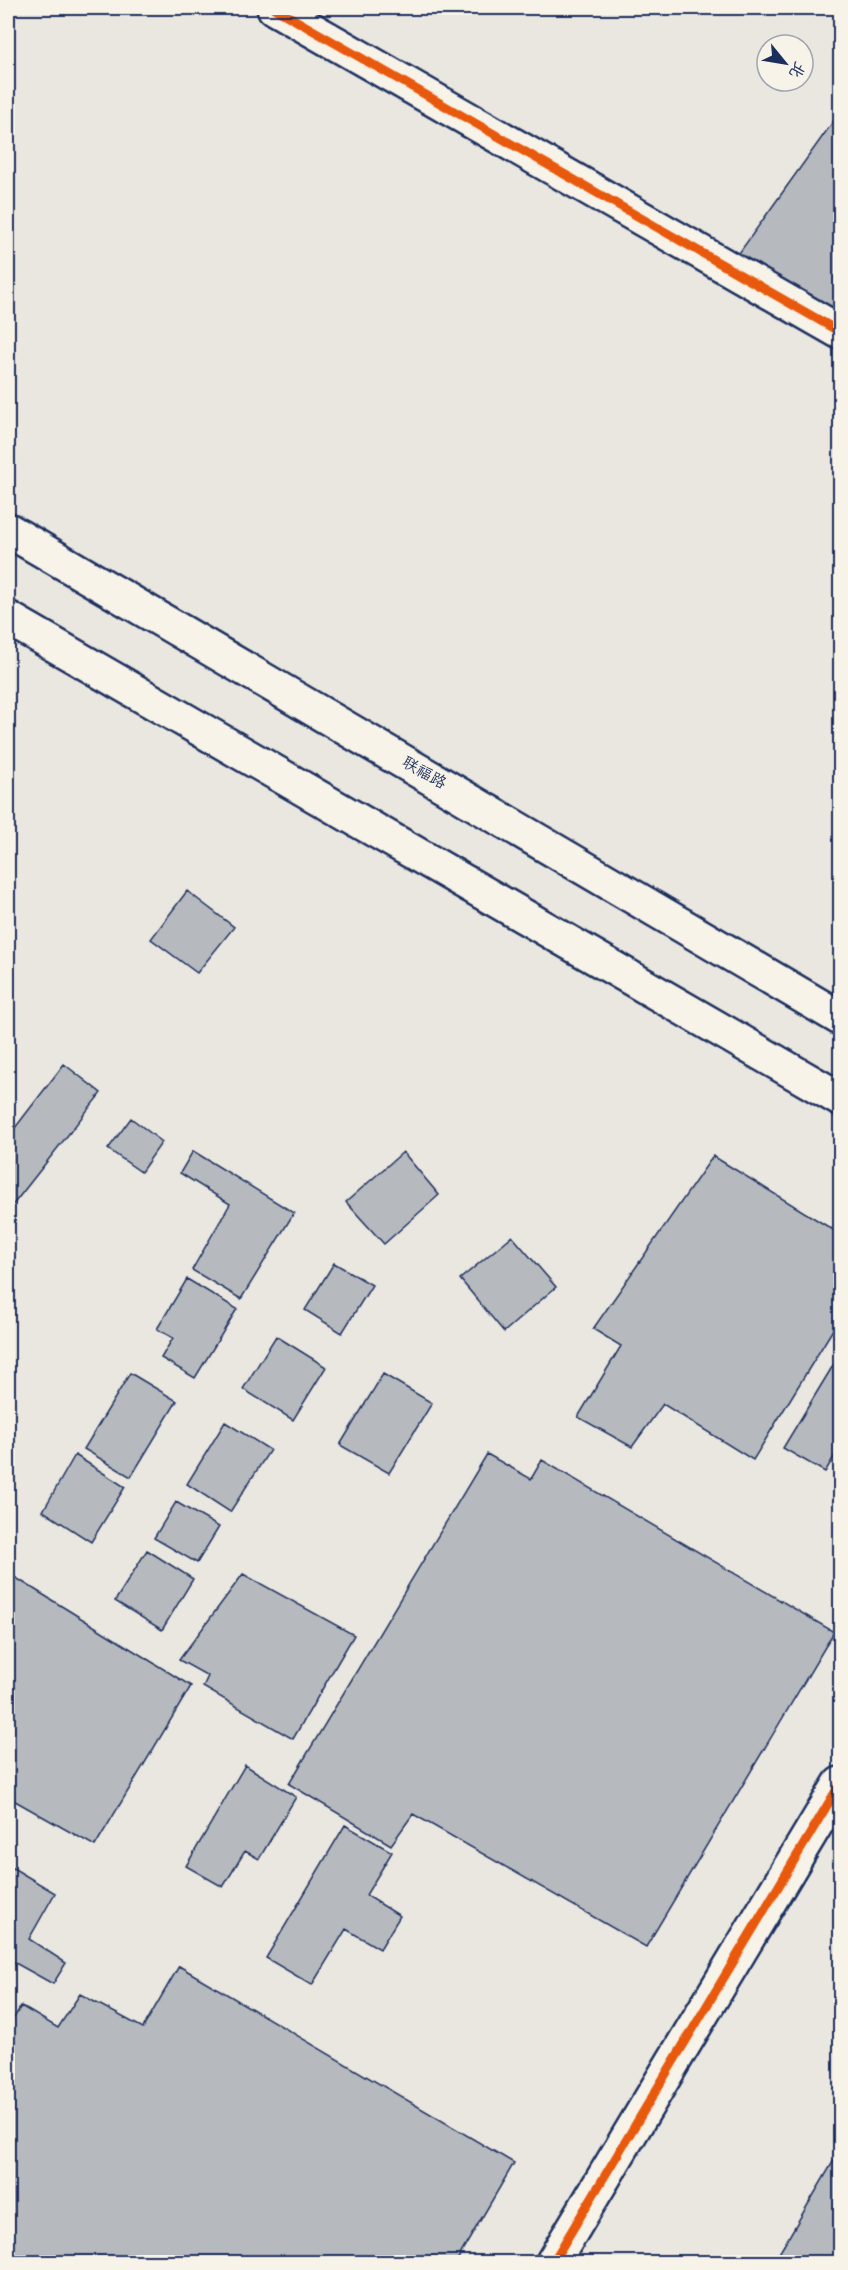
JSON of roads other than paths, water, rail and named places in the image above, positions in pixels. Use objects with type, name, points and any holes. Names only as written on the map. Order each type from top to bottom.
[{"type":"main road","points":[[274,8],[840,332]]},
{"type":"main road","name":"联福路","points":[[8,530],[840,1018]]},
{"type":"main road","points":[[8,618],[840,1099]]},
{"type":"main road","points":[[553,2262],[840,1784]]}]
